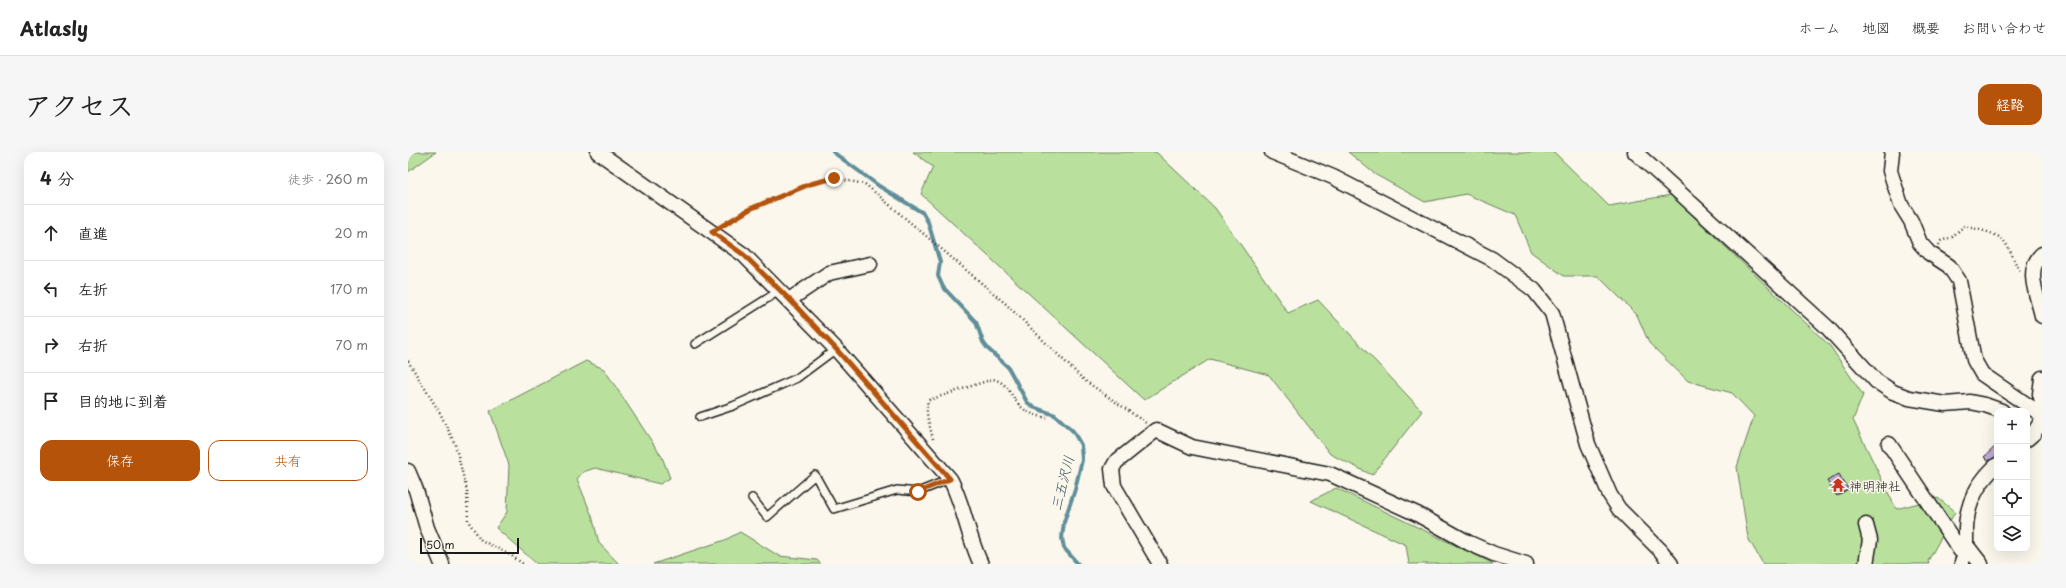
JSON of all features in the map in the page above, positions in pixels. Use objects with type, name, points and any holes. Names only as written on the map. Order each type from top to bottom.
[{"type":"street","points":[[598,152],[744,255],[836,349],[950,479],[954,486],[967,531],[981,564]]},
{"type":"street","points":[[1272,152],[1333,177],[1492,259],[1534,290],[1552,313],[1588,444],[1610,495],[1619,509],[1661,550],[1671,564]]},
{"type":"street","points":[[1635,152],[1827,327],[1876,381],[1893,392],[1909,398],[1927,402],[1970,402],[1985,404],[1995,408]]},
{"type":"street","points":[[1892,152],[1890,171],[1901,205],[1911,221],[1920,243],[1926,250],[1949,266],[1959,281],[1974,360],[1982,374],[2042,415]]},
{"type":"street","points":[[2042,254],[2036,261],[2032,278],[2042,316]]},
{"type":"street","points":[[784,296],[829,273],[870,264]]},
{"type":"street","points":[[2042,378],[2040,394],[2042,401]]},
{"type":"street","points":[[2033,435],[2042,420]]},
{"type":"street","points":[[1160,564],[1114,486],[1112,468],[1116,462],[1156,430],[1192,448],[1330,474],[1417,514],[1469,544],[1526,564]]},
{"type":"street","points":[[1890,444],[1955,544],[1965,555],[1981,564]]},
{"type":"street","points":[[1965,555],[1968,510],[1972,497],[1978,485],[1994,468]]},
{"type":"street","points":[[408,471],[416,490],[427,528],[442,564]]},
{"type":"street","points":[[1866,525],[1870,540],[1866,564]]},
{"type":"lane","points":[[695,344],[784,296]]},
{"type":"lane","points":[[700,417],[733,406],[797,378],[836,349]]},
{"type":"lane","points":[[752,498],[767,517],[814,475],[834,509],[896,490],[918,492],[950,479]]},
{"type":"path","points":[[712,232],[750,209],[810,184],[834,178],[865,184],[1006,304],[1084,380],[1156,430]]},
{"type":"path","points":[[1926,250],[1929,247],[1935,247],[1940,244],[1941,241],[1952,237],[1964,226],[1994,235],[2002,239],[2022,274],[2027,281],[2034,285]]},
{"type":"path","points":[[408,361],[440,413],[455,444],[467,491],[468,521],[481,540],[512,556],[523,564]]},
{"type":"path","points":[[934,460],[936,454],[926,404],[929,400],[993,380],[1001,382],[1008,387],[1019,404],[1026,410],[1048,418]]},
{"type":"green space","points":[[408,152],[436,152],[408,172]]},
{"type":"green space","points":[[913,152],[1156,152],[1215,208],[1288,313],[1318,300],[1422,411],[1372,475],[1330,454],[1269,375],[1210,359],[1144,400],[921,194],[933,167]]},
{"type":"green space","points":[[1348,152],[1554,152],[1609,206],[1671,195],[1830,346],[1863,395],[1853,420],[1896,509],[1938,498],[1955,512],[1928,561],[1929,564],[1763,564],[1748,538],[1737,467],[1754,416],[1732,393],[1688,381],[1649,343],[1637,315],[1598,276],[1564,276],[1531,252],[1515,215],[1466,194],[1425,202],[1376,175]]},
{"type":"green space","points":[[586,361],[604,369],[662,457],[670,478],[660,484],[595,468],[583,472],[577,479],[592,516],[599,543],[619,564],[537,564],[496,528],[507,512],[509,465],[490,411]]},
{"type":"green space","points":[[1336,488],[1493,564],[1409,564],[1406,545],[1311,501]]},
{"type":"green space","points":[[740,532],[779,556],[817,560],[821,564],[653,564],[725,540]]},
{"type":"building","points":[[1994,448],[1994,458],[1988,461],[1984,457]]},
{"type":"building","name":"神明神社","points":[[1839,474],[1848,489],[1837,496],[1827,481]]},
{"type":"waterway","name":"三五沢川","points":[[833,152],[879,186],[923,213],[928,222],[940,262],[938,276],[943,287],[976,322],[983,342],[988,349],[1008,367],[1027,402],[1033,407],[1055,415],[1073,431],[1081,445],[1082,460],[1075,489],[1064,522],[1062,538],[1064,548],[1078,564]]},
{"type":"place","name":"神明神社","points":[[1838,485]]},
{"type":"route","points":[[834,178],[810,184],[750,209],[712,232],[744,255],[779,291],[790,300],[836,349],[950,479],[918,492]]}]
